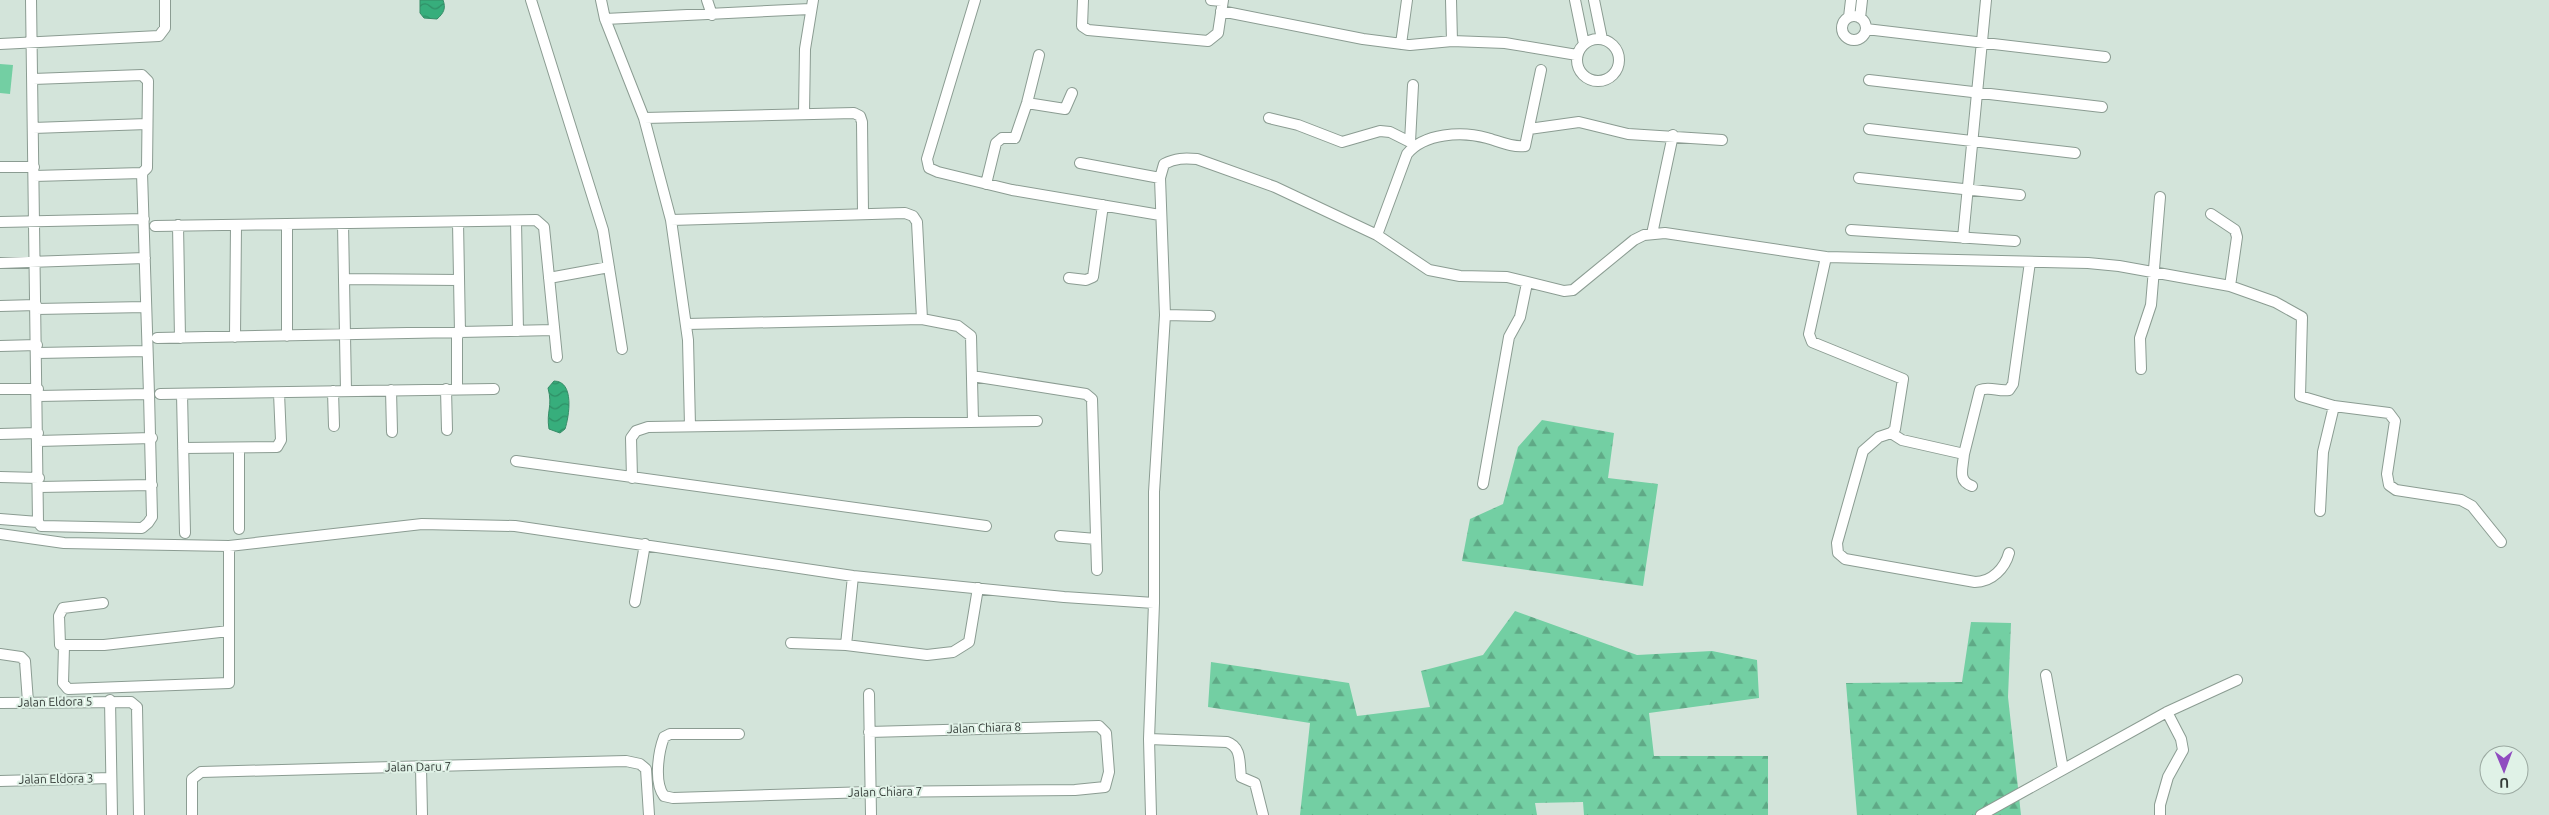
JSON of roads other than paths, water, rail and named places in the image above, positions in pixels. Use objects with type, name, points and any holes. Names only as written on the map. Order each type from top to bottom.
[{"type":"street","points":[[31,0],[38,392],[38,522]]},
{"type":"street","points":[[0,44],[159,36],[165,28],[165,0]]},
{"type":"street","points":[[530,0],[603,230],[622,350]]},
{"type":"street","points":[[601,0],[605,19],[644,118],[670,220],[687,324],[690,426]]},
{"type":"street","points":[[707,0],[712,15]]},
{"type":"street","points":[[975,0],[927,159],[929,168],[986,184],[1160,215]]},
{"type":"street","points":[[1082,0],[1082,26],[1088,30],[1206,41],[1213,39],[1218,33],[1222,4]]},
{"type":"street","points":[[1211,0],[1363,39],[1420,45],[1452,41],[1505,42],[1577,56]]},
{"type":"street","points":[[1401,44],[1407,0]]},
{"type":"street","points":[[1451,0],[1452,41]]},
{"type":"street","points":[[1575,0],[1584,44]]},
{"type":"street","points":[[1594,0],[1602,39]]},
{"type":"street","points":[[1851,0],[1848,17],[1842,27],[1847,38],[1859,39],[1866,29]]},
{"type":"street","points":[[1862,0],[1860,18],[1866,29]]},
{"type":"street","points":[[1963,238],[1986,0]]},
{"type":"street","points":[[605,19],[712,15],[812,5],[804,73],[804,113]]},
{"type":"street","points":[[1848,17],[1860,18]]},
{"type":"street","points":[[1866,29],[2105,57]]},
{"type":"street","points":[[1602,39],[1608,41],[1617,51],[1619,64],[1612,75],[1600,80],[1588,78],[1579,68],[1577,56],[1584,44],[1592,40],[1602,39]]},
{"type":"street","points":[[986,184],[996,143],[1002,138],[1015,138],[1027,103],[1039,55]]},
{"type":"street","points":[[1269,118],[1298,125],[1342,142],[1380,131],[1390,132],[1412,144],[1431,138],[1460,134],[1478,136],[1522,147],[1527,144],[1530,113],[1541,70]]},
{"type":"street","points":[[0,167],[34,171],[142,173],[147,168],[148,81],[142,75],[33,79]]},
{"type":"street","points":[[1869,80],[2102,107]]},
{"type":"street","points":[[1377,235],[1412,144],[1413,85]]},
{"type":"street","points":[[1027,103],[1065,109],[1072,93]]},
{"type":"street","points":[[644,118],[854,112],[860,116],[862,122],[863,213]]},
{"type":"street","points":[[1529,129],[1579,122],[1628,134],[1673,135],[1722,140]]},
{"type":"street","points":[[33,128],[147,124]]},
{"type":"street","points":[[1869,129],[2075,153]]},
{"type":"street","points":[[1652,234],[1673,135]]},
{"type":"street","points":[[1151,815],[1149,739],[1154,603],[1154,492],[1165,315],[1160,178],[1164,164],[1174,159],[1197,160],[1275,187],[1377,235],[1409,259],[1429,270],[1460,276],[1507,277],[1564,291],[1573,290],[1634,240],[1652,234],[1702,238],[1826,257],[2088,263],[2192,277],[2230,286],[2275,302],[2302,317],[2300,396],[2334,406],[2389,413],[2394,421],[2387,474],[2389,485],[2396,490],[2461,500],[2472,506],[2501,542]]},
{"type":"street","points":[[1080,163],[1160,178]]},
{"type":"street","points":[[0,519],[38,522],[45,527],[142,528],[152,517],[152,438],[155,394],[147,351],[142,173]]},
{"type":"street","points":[[1859,178],[2020,195]]},
{"type":"street","points":[[2141,369],[2140,338],[2148,317],[2160,197]]},
{"type":"street","points":[[1069,278],[1086,280],[1093,277],[1103,205]]},
{"type":"street","points":[[670,220],[905,213],[912,216],[917,222],[922,319]]},
{"type":"street","points":[[2211,214],[2235,230],[2238,237],[2230,286]]},
{"type":"street","points":[[0,222],[144,219]]},
{"type":"street","points":[[154,226],[536,220],[544,227],[557,357]]},
{"type":"street","points":[[516,221],[518,331]]},
{"type":"street","points":[[447,430],[458,333],[458,222]]},
{"type":"street","points":[[287,224],[287,336]]},
{"type":"street","points":[[343,224],[346,391]]},
{"type":"street","points":[[178,225],[180,338]]},
{"type":"street","points":[[235,337],[236,225]]},
{"type":"street","points":[[1851,230],[2015,241]]},
{"type":"street","points":[[1826,257],[1809,334],[1812,342],[1903,379],[1895,429],[1891,433],[1879,437],[1864,451],[1837,543],[1838,552],[1845,559],[1975,582],[1982,582],[1999,571],[2009,553]]},
{"type":"street","points":[[0,263],[145,258]]},
{"type":"street","points":[[1972,486],[1964,484],[1962,479],[1964,454],[1980,390],[1986,387],[2004,391],[2009,390],[2013,384],[2030,262]]},
{"type":"street","points":[[549,278],[609,267]]},
{"type":"street","points":[[344,279],[459,280]]},
{"type":"street","points":[[1483,484],[1509,337],[1520,317],[1527,283]]},
{"type":"street","points":[[0,306],[146,308]]},
{"type":"street","points":[[1165,315],[1210,316]]},
{"type":"street","points":[[687,324],[922,319],[958,326],[966,330],[970,336],[973,422]]},
{"type":"street","points":[[157,338],[554,330]]},
{"type":"street","points":[[0,346],[37,349],[147,351]]},
{"type":"street","points":[[972,376],[1086,394],[1092,399],[1097,570]]},
{"type":"street","points":[[0,388],[38,392],[155,394],[494,389]]},
{"type":"street","points":[[391,390],[392,432]]},
{"type":"street","points":[[334,391],[334,426]]},
{"type":"street","points":[[183,448],[273,448],[280,444],[279,393]]},
{"type":"street","points":[[182,394],[185,533]]},
{"type":"street","points":[[2320,511],[2324,452],[2334,406]]},
{"type":"street","points":[[632,478],[631,438],[636,431],[648,427],[1037,422]]},
{"type":"street","points":[[1891,433],[1902,440],[1964,454]]},
{"type":"street","points":[[0,434],[38,437],[152,438]]},
{"type":"street","points":[[239,448],[239,529]]},
{"type":"street","points":[[516,461],[986,526]]},
{"type":"street","points":[[0,477],[39,483],[152,485]]},
{"type":"street","points":[[0,534],[64,543],[229,546],[422,524],[515,526],[853,576],[1154,603]]},
{"type":"street","points":[[1060,536],[1096,539]]},
{"type":"street","points":[[635,602],[646,544]]},
{"type":"street","points":[[64,646],[63,683],[68,689],[229,683],[229,546]]},
{"type":"street","points":[[846,645],[853,576]]},
{"type":"street","points":[[791,643],[846,645],[927,654],[953,652],[969,642],[978,588]]},
{"type":"street","points":[[103,603],[69,606],[60,611],[60,645],[104,645],[230,631]]},
{"type":"street","points":[[0,654],[20,657],[26,661],[28,702]]},
{"type":"street","points":[[2046,675],[2062,769]]},
{"type":"street","points":[[1981,815],[2167,712],[2237,680]]},
{"type":"street","points":[[869,694],[871,815]]},
{"type":"street","points":[[110,700],[112,815]]},
{"type":"street","name":"Jalan Eldora 5","points":[[0,703],[110,700],[131,702],[137,708],[139,815]]},
{"type":"street","points":[[2160,815],[2160,805],[2168,777],[2183,750],[2181,740],[2167,712]]},
{"type":"street","name":"Jalan Chiara 8","points":[[869,732],[1099,726],[1106,733],[1109,772],[1105,788]]},
{"type":"street","name":"Jalan Chiara 7","points":[[740,734],[670,734],[664,737],[660,748],[659,790],[664,796],[673,798],[1105,788]]},
{"type":"street","points":[[1149,739],[1227,742],[1235,744],[1238,749],[1241,777],[1243,780],[1255,783],[1263,815]]},
{"type":"street","name":"Jalan Daru 7","points":[[192,815],[192,779],[195,775],[220,771],[626,761],[640,764],[646,770],[649,815]]},
{"type":"street","points":[[421,767],[422,815]]},
{"type":"street","name":"Jalan Eldora 3","points":[[0,781],[111,778]]},
{"type":"water","points":[[420,0],[443,0],[443,12],[437,19],[424,18],[420,13]]},
{"type":"water","points":[[554,381],[561,383],[565,387],[569,400],[567,423],[565,429],[560,433],[549,429],[550,400],[548,388]]}]
